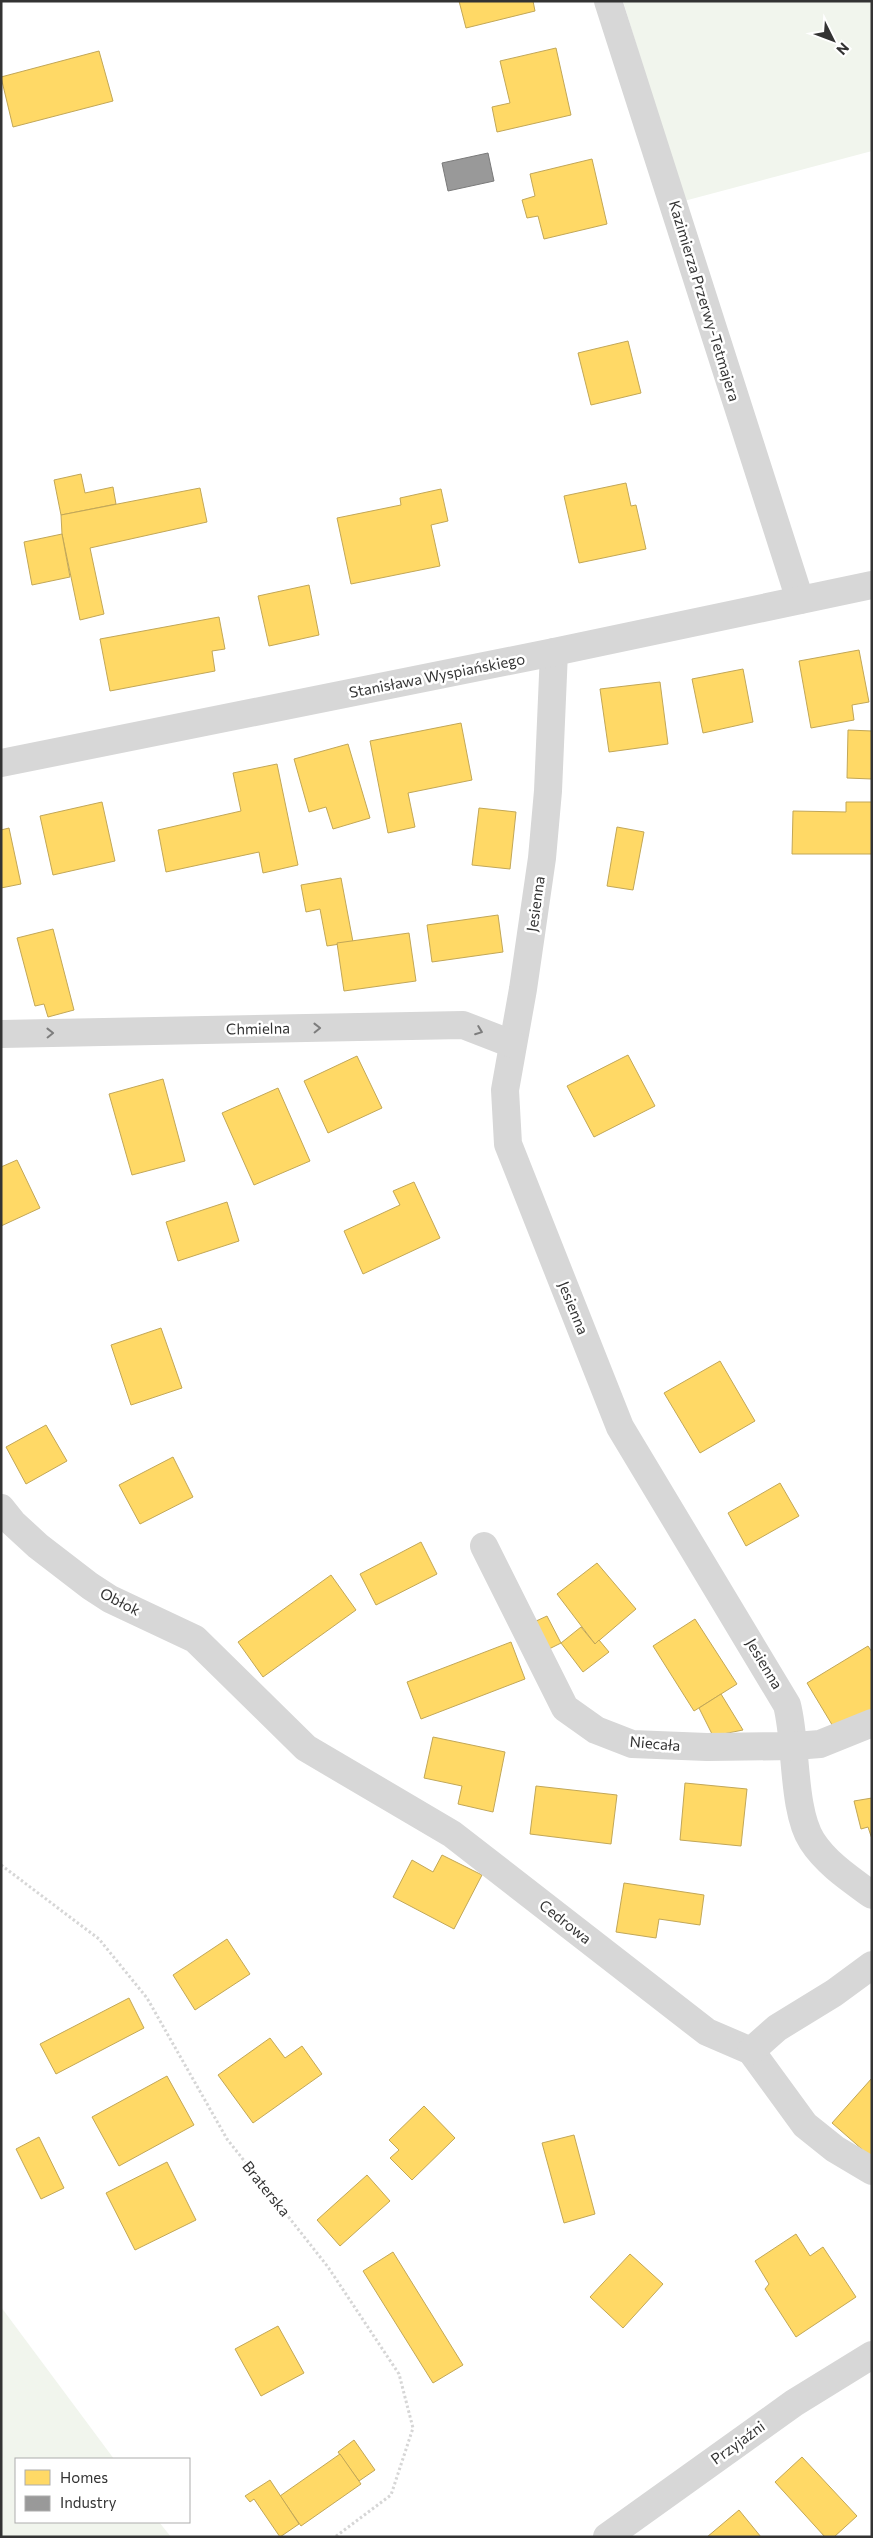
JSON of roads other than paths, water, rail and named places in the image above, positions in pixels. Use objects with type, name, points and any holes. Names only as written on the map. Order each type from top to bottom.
[{"type":"street","name":"Kazimierza Przerwy-Tetmajera","points":[[608,1],[800,600]]},
{"type":"street","name":"Stanisława Wyspiańskiego","points":[[1,763],[554,652],[872,585]]},
{"type":"street","name":"Jesienna","points":[[554,652],[548,791],[542,858],[523,989],[505,1090],[508,1144],[620,1427],[775,1682],[787,1705],[793,1726],[797,1789],[811,1840],[845,1875],[872,1895]]},
{"type":"street","name":"Chmielna","points":[[1,1034],[463,1025],[512,1044]]},
{"type":"street","name":"Obłok","points":[[1,1508],[38,1546],[90,1586],[110,1599],[195,1639],[244,1686]]},
{"type":"street","name":"Niecała","points":[[484,1546],[565,1708],[596,1730],[632,1744],[707,1747],[795,1746],[820,1744],[872,1724]]},
{"type":"street","name":"Cedrowa","points":[[244,1686],[306,1748],[452,1834],[707,2032],[751,2051]]},
{"type":"street","points":[[872,1965],[834,1993],[777,2028],[751,2051],[805,2125],[835,2149],[872,2171]]},
{"type":"street","name":"Przyjaźni","points":[[607,2537],[794,2403],[872,2354]]}]
